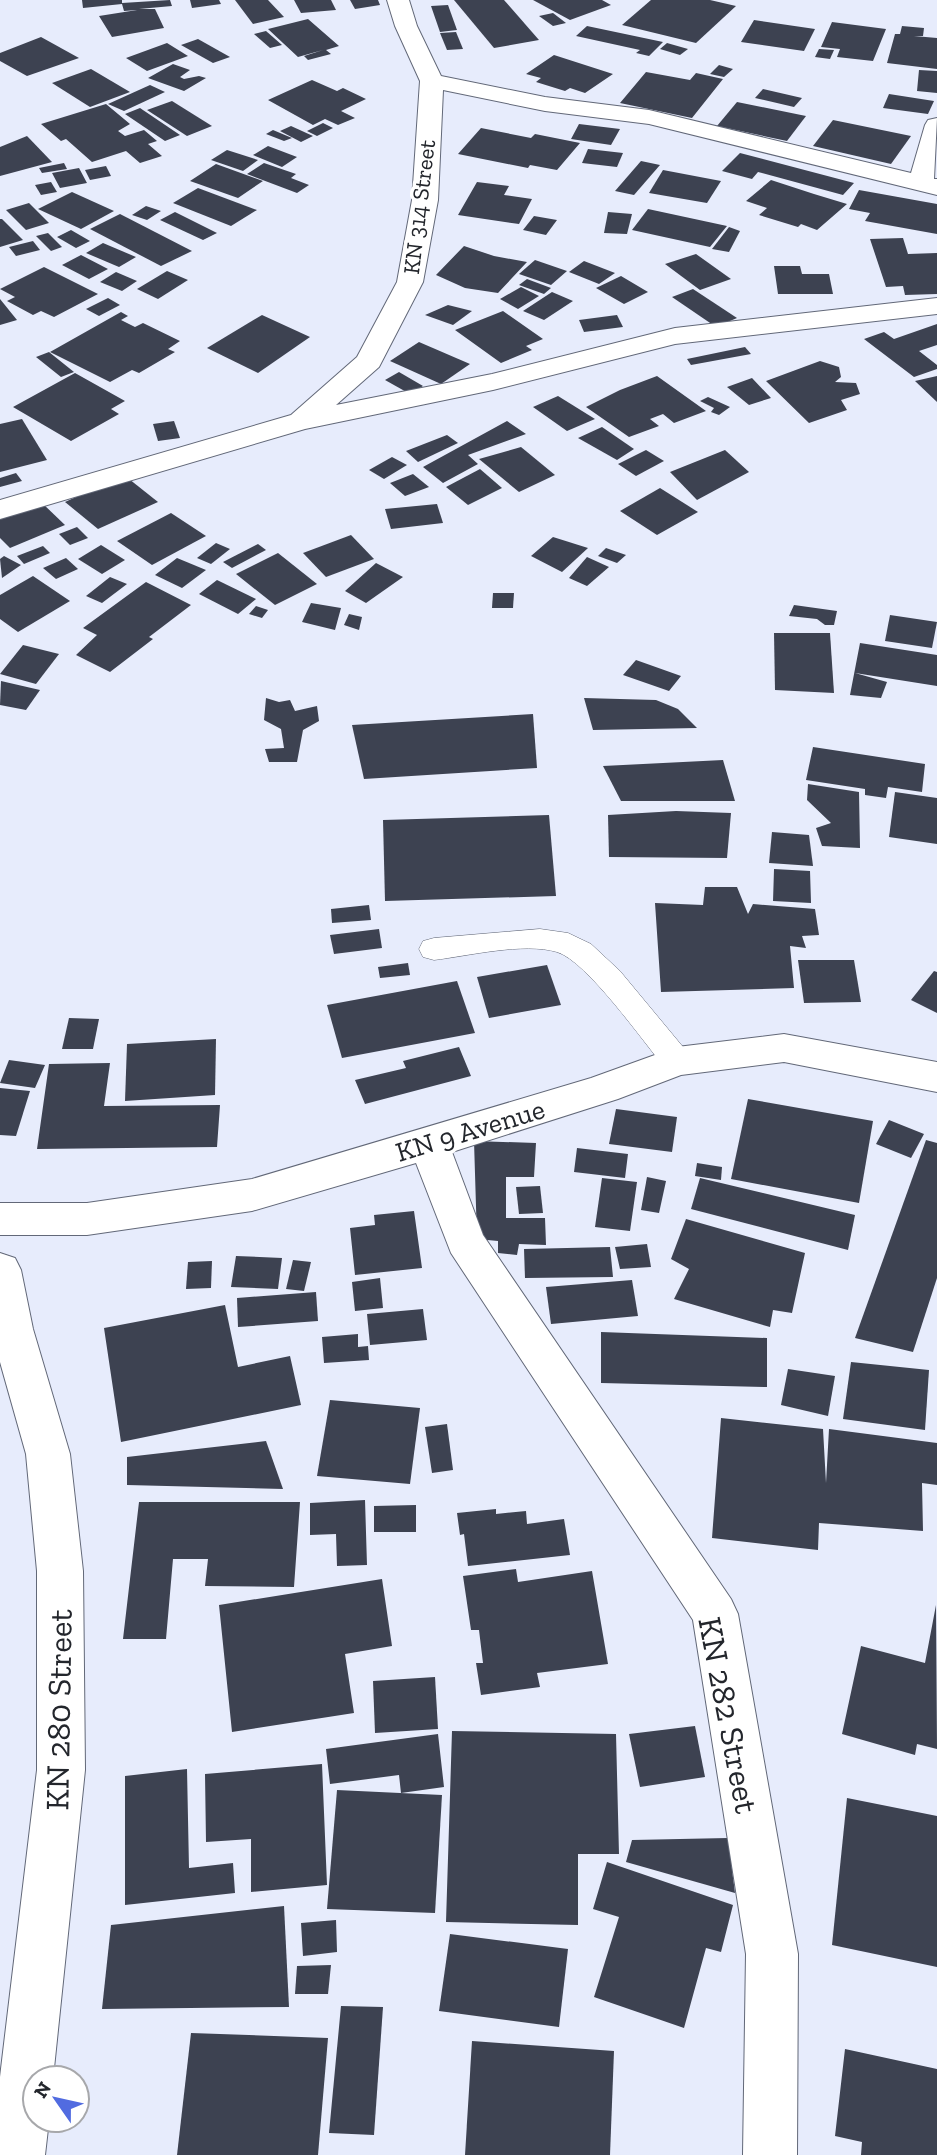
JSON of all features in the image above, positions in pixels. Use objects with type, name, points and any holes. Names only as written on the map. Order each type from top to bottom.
[{"type":"street","name":"KN 314 Street","points":[[300,421],[369,361],[410,282],[425,200],[432,81],[406,26],[398,0]]},
{"type":"street","points":[[432,81],[545,104],[649,117],[929,186],[937,125]]},
{"type":"street","points":[[0,510],[300,421],[493,382],[675,336],[937,306]]},
{"type":"street","name":"KN 9 Avenue","points":[[0,1219],[87,1219],[252,1195],[429,1144],[604,1089],[677,1061],[784,1048],[937,1077]]},
{"type":"street","name":"KN 282 Street","points":[[429,1144],[465,1241],[715,1614],[772,1954],[770,2155]]},
{"type":"street","name":"KN 280 Street","points":[[0,1270],[12,1329],[48,1454],[60,1571],[61,1770],[18,2155]]},
{"type":"lane","points":[[434,950],[526,941],[567,944],[588,958],[677,1061]]},
{"type":"building","points":[[82,0],[122,0],[122,3],[170,0],[172,6],[139,9],[155,9],[164,28],[112,37],[99,16],[137,10],[124,11],[122,4],[83,8]]},
{"type":"building","points":[[190,0],[219,0],[221,4],[192,8]]},
{"type":"building","points":[[235,0],[268,0],[284,17],[253,24]]},
{"type":"building","points":[[294,0],[331,0],[336,10],[301,13]]},
{"type":"building","points":[[350,0],[378,0],[380,5],[355,9]]},
{"type":"building","points":[[454,0],[504,0],[539,40],[494,48]]},
{"type":"building","points":[[533,0],[602,0],[611,5],[570,20]]},
{"type":"building","points":[[651,0],[710,0],[736,6],[696,43],[622,25]]},
{"type":"building","points":[[448,5],[457,30],[440,32],[431,6]]},
{"type":"building","points":[[553,13],[566,23],[553,26],[539,16]]},
{"type":"building","points":[[308,19],[339,46],[326,50],[331,54],[308,60],[304,56],[323,50],[298,57],[268,29]]},
{"type":"building","points":[[754,20],[815,29],[804,51],[741,42]]},
{"type":"building","points":[[832,22],[886,29],[873,61],[837,57],[840,49],[821,47]]},
{"type":"building","points":[[587,26],[663,42],[649,56],[636,53],[640,50],[576,36]]},
{"type":"building","points":[[902,26],[924,28],[923,36],[914,36],[937,38],[937,69],[887,63],[895,34],[900,34]]},
{"type":"building","points":[[266,31],[282,45],[270,48],[254,34]]},
{"type":"building","points":[[456,32],[463,49],[447,50],[440,33]]},
{"type":"building","points":[[41,37],[79,58],[27,76],[0,61],[0,53]]},
{"type":"building","points":[[198,39],[230,57],[213,63],[181,45]]},
{"type":"building","points":[[167,43],[188,56],[147,71],[126,58]]},
{"type":"building","points":[[667,43],[688,49],[680,55],[660,49]]},
{"type":"building","points":[[819,49],[834,50],[830,59],[815,57]]},
{"type":"building","points":[[554,55],[613,74],[585,93],[570,88],[565,91],[536,82],[541,78],[526,74]]},
{"type":"building","points":[[173,64],[190,70],[180,77],[184,79],[199,76],[206,78],[184,91],[148,78]]},
{"type":"building","points":[[719,65],[733,69],[724,77],[710,74]]},
{"type":"building","points":[[91,69],[130,92],[90,107],[52,83]]},
{"type":"building","points":[[919,70],[937,71],[937,93],[917,91]]},
{"type":"building","points":[[646,72],[690,80],[696,73],[723,79],[692,118],[620,103]]},
{"type":"building","points":[[312,80],[337,91],[343,88],[366,99],[341,111],[355,118],[338,125],[325,119],[313,125],[268,100]]},
{"type":"building","points":[[150,85],[165,92],[124,111],[108,104]]},
{"type":"building","points":[[763,89],[802,98],[794,107],[755,98]]},
{"type":"building","points":[[889,94],[934,101],[928,114],[883,108]]},
{"type":"building","points":[[172,101],[212,126],[187,136],[147,110]]},
{"type":"building","points":[[737,102],[806,116],[787,141],[717,126]]},
{"type":"building","points":[[106,104],[130,124],[118,131],[125,136],[144,130],[157,141],[148,144],[162,156],[140,163],[126,151],[92,162],[66,139],[61,141],[41,124]]},
{"type":"building","points":[[140,108],[180,135],[165,141],[125,114]]},
{"type":"building","points":[[833,120],[911,136],[891,164],[813,146]]},
{"type":"building","points":[[323,123],[333,128],[317,136],[307,131]]},
{"type":"building","points":[[579,124],[620,129],[611,145],[571,139]]},
{"type":"building","points":[[291,126],[313,136],[301,142],[280,131]]},
{"type":"building","points":[[481,128],[531,138],[535,134],[580,143],[557,170],[530,165],[528,168],[458,154]]},
{"type":"building","points":[[273,130],[292,138],[284,141],[266,134]]},
{"type":"building","points":[[27,136],[52,162],[0,176],[0,147]]},
{"type":"building","points":[[268,146],[297,157],[282,167],[253,155]]},
{"type":"building","points":[[588,149],[623,153],[617,167],[582,163]]},
{"type":"building","points":[[227,150],[258,160],[243,171],[211,160]]},
{"type":"building","points":[[740,153],[854,183],[843,195],[758,172],[752,179],[722,171]]},
{"type":"building","points":[[641,161],[660,165],[634,195],[615,191]]},
{"type":"building","points":[[64,163],[67,169],[42,173],[39,168]]},
{"type":"building","points":[[264,163],[296,174],[291,178],[309,185],[297,193],[247,174]]},
{"type":"building","points":[[216,164],[263,181],[238,198],[190,181]]},
{"type":"building","points":[[106,166],[111,176],[90,180],[85,170]]},
{"type":"building","points":[[79,168],[87,183],[60,188],[52,173]]},
{"type":"building","points":[[663,170],[721,181],[707,203],[649,193]]},
{"type":"building","points":[[771,180],[847,204],[817,230],[759,215],[767,208],[746,201]]},
{"type":"building","points":[[51,182],[57,192],[41,195],[35,185]]},
{"type":"building","points":[[477,182],[509,186],[504,195],[532,199],[519,224],[458,215]]},
{"type":"building","points":[[198,188],[257,210],[231,226],[173,203]]},
{"type":"building","points":[[859,190],[937,204],[937,234],[865,221],[870,213],[849,209]]},
{"type":"building","points":[[72,192],[114,211],[81,229],[38,209]]},
{"type":"building","points":[[29,203],[49,223],[26,230],[6,210]]},
{"type":"building","points":[[146,206],[161,211],[147,220],[132,215]]},
{"type":"building","points":[[648,209],[727,226],[710,247],[632,230]]},
{"type":"building","points":[[175,212],[217,233],[203,240],[160,220]]},
{"type":"building","points":[[608,212],[632,214],[627,234],[604,233]]},
{"type":"building","points":[[120,214],[192,251],[161,266],[90,229]]},
{"type":"building","points":[[534,216],[557,220],[546,235],[523,230]]},
{"type":"building","points":[[2,219],[23,240],[0,247]]},
{"type":"building","points":[[729,227],[740,231],[729,252],[712,249]]},
{"type":"building","points":[[71,230],[90,241],[76,248],[57,237]]},
{"type":"building","points":[[48,233],[62,247],[51,251],[36,236]]},
{"type":"building","points":[[903,238],[908,254],[937,253],[937,294],[905,295],[903,286],[886,287],[870,239]]},
{"type":"building","points":[[33,241],[40,250],[16,256],[9,247]]},
{"type":"building","points":[[103,243],[136,257],[119,267],[86,253]]},
{"type":"building","points":[[464,246],[494,256],[527,262],[498,293],[465,288],[436,275]]},
{"type":"building","points":[[696,254],[731,279],[700,290],[665,264]]},
{"type":"building","points":[[81,255],[108,269],[89,279],[62,265]]},
{"type":"building","points":[[535,260],[567,271],[551,285],[519,274]]},
{"type":"building","points":[[584,261],[615,273],[599,284],[569,272]]},
{"type":"building","points":[[774,266],[800,266],[802,274],[829,274],[833,294],[778,294]]},
{"type":"building","points":[[44,267],[98,294],[54,317],[41,311],[33,315],[7,301],[15,297],[0,289]]},
{"type":"building","points":[[167,271],[188,280],[158,299],[137,289]]},
{"type":"building","points":[[116,272],[137,281],[122,291],[100,282]]},
{"type":"building","points":[[621,276],[648,292],[624,304],[596,288]]},
{"type":"building","points":[[527,279],[551,288],[544,294],[519,285]]},
{"type":"building","points":[[521,287],[539,296],[518,309],[500,299]]},
{"type":"building","points":[[693,289],[737,318],[716,327],[672,297]]},
{"type":"building","points":[[552,292],[573,301],[544,320],[523,311]]},
{"type":"building","points":[[108,298],[120,305],[99,316],[86,309]]},
{"type":"building","points":[[0,299],[17,320],[0,325]]},
{"type":"building","points":[[448,305],[472,311],[453,325],[425,315]]},
{"type":"building","points":[[503,311],[543,339],[526,346],[532,350],[501,363],[455,330]]},
{"type":"building","points":[[121,312],[128,316],[121,320],[135,327],[143,323],[180,341],[168,349],[175,352],[139,373],[132,370],[110,382],[50,352]]},
{"type":"building","points":[[262,315],[310,337],[258,373],[207,348]]},
{"type":"building","points":[[617,315],[623,327],[584,332],[579,320]]},
{"type":"building","points":[[937,324],[937,345],[919,351],[937,365],[937,369],[914,377],[864,339],[884,332],[894,339]]},
{"type":"building","points":[[419,342],[470,364],[441,384],[390,361]]},
{"type":"building","points":[[745,347],[751,354],[691,365],[687,359]]},
{"type":"building","points":[[49,352],[74,372],[61,377],[36,357]]},
{"type":"building","points":[[820,361],[839,367],[841,377],[835,382],[856,383],[860,394],[841,400],[847,410],[809,423],[766,381]]},
{"type":"building","points":[[399,372],[423,386],[410,394],[385,380]]},
{"type":"building","points":[[75,373],[125,401],[111,409],[119,414],[71,441],[13,407]]},
{"type":"building","points":[[657,376],[706,411],[674,423],[663,414],[650,419],[659,426],[629,437],[586,407],[620,390]]},
{"type":"building","points":[[937,376],[937,402],[915,381]]},
{"type":"building","points":[[752,378],[771,398],[749,405],[727,387]]},
{"type":"building","points":[[558,396],[595,419],[567,431],[533,407]]},
{"type":"building","points":[[708,397],[730,407],[719,415],[711,412],[714,408],[700,401]]},
{"type":"building","points":[[22,419],[47,460],[0,472],[0,424]]},
{"type":"building","points":[[174,421],[180,438],[158,441],[153,424]]},
{"type":"building","points":[[507,421],[526,434],[468,455],[478,464],[443,483],[423,467]]},
{"type":"building","points":[[602,427],[634,449],[617,460],[578,438]]},
{"type":"building","points":[[447,435],[458,443],[418,462],[406,451]]},
{"type":"building","points":[[521,447],[555,475],[519,492],[479,459]]},
{"type":"building","points":[[646,450],[664,461],[636,476],[618,464]]},
{"type":"building","points":[[725,450],[749,472],[697,500],[670,472]]},
{"type":"building","points":[[392,457],[407,465],[384,479],[369,470]]},
{"type":"building","points":[[480,469],[502,488],[468,505],[446,487]]},
{"type":"building","points":[[16,473],[22,481],[0,487],[0,478]]},
{"type":"building","points":[[413,474],[429,487],[405,496],[390,483]]},
{"type":"building","points":[[124,475],[158,502],[98,529],[65,502]]},
{"type":"building","points":[[660,488],[698,512],[657,535],[620,511]]},
{"type":"building","points":[[41,502],[65,525],[10,548],[0,538],[0,519]]},
{"type":"building","points":[[437,504],[443,523],[391,529],[385,509]]},
{"type":"building","points":[[171,513],[206,536],[152,565],[117,541]]},
{"type":"building","points":[[77,527],[88,538],[70,545],[59,534]]},
{"type":"building","points":[[351,535],[374,559],[326,577],[303,553]]},
{"type":"building","points":[[553,537],[588,548],[562,572],[531,556]]},
{"type":"building","points":[[216,543],[230,549],[211,564],[197,558]]},
{"type":"building","points":[[258,544],[266,550],[232,568],[223,562]]},
{"type":"building","points":[[101,545],[125,560],[102,574],[78,559]]},
{"type":"building","points":[[43,546],[50,553],[24,564],[17,556]]},
{"type":"building","points":[[606,548],[626,555],[617,563],[598,556]]},
{"type":"building","points":[[278,553],[317,584],[275,605],[236,574]]},
{"type":"building","points":[[4,556],[21,565],[2,578],[0,559]]},
{"type":"building","points":[[587,557],[609,567],[587,586],[569,578]]},
{"type":"building","points":[[66,558],[78,569],[56,579],[43,568]]},
{"type":"building","points":[[177,558],[206,570],[182,588],[155,575]]},
{"type":"building","points":[[376,563],[403,577],[366,603],[345,591]]},
{"type":"building","points":[[33,576],[70,601],[18,632],[0,619],[0,595]]},
{"type":"building","points":[[110,577],[127,584],[102,603],[86,596]]},
{"type":"building","points":[[217,580],[256,599],[238,614],[199,594]]},
{"type":"building","points":[[146,582],[191,605],[149,637],[153,639],[110,672],[76,655],[97,635],[83,628]]},
{"type":"building","points":[[493,593],[514,593],[513,608],[492,608]]},
{"type":"building","points":[[311,603],[341,608],[335,630],[302,622]]},
{"type":"building","points":[[794,605],[837,611],[834,625],[825,625],[817,619],[789,616]]},
{"type":"building","points":[[256,606],[268,610],[262,618],[249,614]]},
{"type":"building","points":[[349,614],[362,617],[359,630],[344,625]]},
{"type":"building","points":[[890,615],[937,622],[932,648],[885,641]]},
{"type":"building","points":[[774,633],[830,633],[834,693],[775,690]]},
{"type":"building","points":[[860,643],[937,655],[937,686],[855,673],[887,682],[881,698],[850,695]]},
{"type":"building","points":[[23,645],[59,654],[36,684],[0,674]]},
{"type":"building","points":[[636,660],[681,676],[669,691],[623,675]]},
{"type":"building","points":[[1,681],[40,690],[26,710],[0,705]]},
{"type":"building","points":[[266,698],[279,702],[290,700],[295,711],[317,706],[319,721],[303,730],[297,762],[269,762],[265,749],[284,748],[281,729],[264,720]]},
{"type":"building","points":[[584,698],[656,700],[678,709],[697,728],[593,730]]},
{"type":"building","points":[[533,714],[537,768],[364,779],[352,725]]},
{"type":"building","points":[[813,747],[925,764],[922,792],[888,787],[886,798],[865,795],[865,789],[806,780]]},
{"type":"building","points":[[723,760],[735,801],[621,801],[603,766]]},
{"type":"building","points":[[808,784],[859,792],[860,848],[822,846],[816,828],[831,823],[807,800]]},
{"type":"building","points":[[895,792],[937,798],[937,844],[889,837]]},
{"type":"building","points":[[676,811],[731,813],[727,858],[609,857],[608,815]]},
{"type":"building","points":[[549,815],[556,896],[385,901],[383,820]]},
{"type":"building","points":[[772,832],[809,835],[813,866],[769,863]]},
{"type":"building","points":[[774,869],[810,871],[811,903],[773,901]]},
{"type":"building","points":[[705,887],[737,887],[748,914],[753,904],[815,909],[819,935],[802,936],[806,948],[790,946],[794,988],[661,992],[655,903],[703,905]]},
{"type":"building","points":[[369,905],[371,920],[332,923],[331,909]]},
{"type":"building","points":[[379,929],[382,948],[334,954],[330,935]]},
{"type":"building","points":[[798,960],[854,960],[861,1002],[804,1003]]},
{"type":"building","points":[[408,963],[410,975],[380,978],[378,967]]},
{"type":"building","points":[[547,965],[561,1005],[489,1018],[477,977]]},
{"type":"building","points":[[934,971],[937,972],[937,1013],[911,1000]]},
{"type":"building","points":[[457,981],[475,1033],[342,1058],[327,1005]]},
{"type":"building","points":[[69,1018],[99,1019],[93,1049],[62,1049]]},
{"type":"building","points":[[216,1039],[215,1095],[125,1101],[127,1044]]},
{"type":"building","points":[[459,1047],[471,1076],[365,1104],[355,1080],[406,1068],[403,1061]]},
{"type":"building","points":[[9,1060],[45,1065],[35,1088],[0,1083]]},
{"type":"building","points":[[110,1063],[104,1106],[220,1105],[217,1147],[37,1149],[49,1064]]},
{"type":"building","points":[[0,1088],[30,1091],[16,1136],[0,1135]]},
{"type":"building","points":[[748,1099],[873,1121],[859,1203],[731,1179]]},
{"type":"building","points":[[616,1109],[677,1117],[672,1152],[609,1144]]},
{"type":"building","points":[[889,1120],[924,1134],[911,1158],[876,1144]]},
{"type":"building","points":[[926,1140],[937,1143],[937,1278],[913,1352],[855,1338]]},
{"type":"building","points":[[474,1141],[536,1143],[534,1177],[506,1177],[506,1218],[545,1218],[546,1245],[519,1244],[517,1255],[498,1253],[498,1241],[477,1239]]},
{"type":"building","points":[[577,1148],[628,1154],[625,1178],[574,1172]]},
{"type":"building","points":[[697,1163],[722,1167],[721,1180],[695,1176]]},
{"type":"building","points":[[647,1177],[666,1181],[659,1213],[641,1210]]},
{"type":"building","points":[[602,1178],[637,1182],[630,1231],[595,1227]]},
{"type":"building","points":[[700,1178],[855,1215],[848,1250],[691,1209]]},
{"type":"building","points":[[540,1186],[543,1213],[519,1214],[516,1187]]},
{"type":"building","points":[[414,1211],[422,1268],[355,1275],[350,1228],[375,1225],[374,1215]]},
{"type":"building","points":[[686,1219],[805,1253],[792,1313],[773,1310],[770,1327],[674,1299],[689,1269],[671,1259]]},
{"type":"building","points":[[647,1244],[651,1267],[620,1269],[615,1247]]},
{"type":"building","points":[[610,1247],[613,1277],[525,1278],[524,1249]]},
{"type":"building","points":[[236,1256],[282,1258],[278,1289],[231,1287]]},
{"type":"building","points":[[293,1260],[311,1262],[304,1291],[286,1289]]},
{"type":"building","points":[[212,1261],[211,1288],[186,1289],[188,1262]]},
{"type":"building","points":[[380,1278],[383,1308],[355,1311],[352,1282]]},
{"type":"building","points":[[632,1280],[638,1316],[551,1324],[546,1287]]},
{"type":"building","points":[[316,1292],[318,1321],[238,1327],[237,1298]]},
{"type":"building","points":[[225,1305],[238,1367],[290,1356],[301,1405],[121,1442],[104,1328]]},
{"type":"building","points":[[423,1309],[427,1340],[370,1345],[367,1314]]},
{"type":"building","points":[[601,1332],[767,1338],[767,1387],[601,1383]]},
{"type":"building","points":[[358,1334],[358,1347],[368,1346],[369,1360],[324,1363],[322,1337]]},
{"type":"building","points":[[851,1362],[929,1370],[925,1430],[843,1419]]},
{"type":"building","points":[[788,1369],[835,1376],[828,1416],[781,1405]]},
{"type":"building","points":[[330,1400],[420,1408],[410,1484],[317,1476]]},
{"type":"building","points":[[721,1418],[823,1429],[826,1483],[829,1429],[937,1443],[937,1485],[922,1483],[923,1531],[819,1523],[818,1550],[712,1538]]},
{"type":"building","points":[[447,1424],[453,1470],[432,1473],[425,1427]]},
{"type":"building","points":[[266,1441],[283,1489],[127,1485],[127,1457]]},
{"type":"building","points":[[365,1500],[367,1565],[337,1566],[336,1534],[310,1535],[310,1503]]},
{"type":"building","points":[[139,1502],[300,1502],[294,1587],[205,1586],[208,1559],[173,1559],[166,1639],[123,1639]]},
{"type":"building","points":[[416,1505],[416,1532],[374,1532],[374,1506]]},
{"type":"building","points":[[496,1509],[496,1514],[526,1511],[527,1524],[564,1519],[570,1555],[468,1566],[464,1534],[460,1535],[457,1513]]},
{"type":"building","points":[[516,1569],[518,1582],[592,1571],[608,1664],[537,1673],[540,1687],[481,1695],[476,1663],[483,1663],[479,1630],[471,1630],[463,1576]]},
{"type":"building","points":[[382,1579],[392,1646],[345,1654],[354,1713],[232,1732],[219,1605]]},
{"type":"building","points":[[936,1605],[937,1749],[917,1744],[915,1755],[842,1734],[861,1646],[925,1663]]},
{"type":"building","points":[[435,1677],[438,1729],[375,1733],[373,1681]]},
{"type":"building","points":[[695,1726],[705,1777],[640,1787],[629,1734]]},
{"type":"building","points":[[452,1731],[616,1734],[619,1854],[578,1854],[578,1925],[446,1922]]},
{"type":"building","points":[[438,1734],[444,1787],[401,1793],[399,1775],[330,1784],[326,1749]]},
{"type":"building","points":[[322,1764],[327,1885],[251,1892],[251,1839],[206,1842],[205,1774]]},
{"type":"building","points":[[187,1769],[189,1868],[233,1863],[235,1893],[125,1905],[125,1776]]},
{"type":"building","points":[[337,1790],[442,1795],[435,1913],[327,1909]]},
{"type":"building","points":[[847,1798],[937,1816],[937,1967],[832,1945]]},
{"type":"building","points":[[728,1838],[735,1893],[626,1862],[632,1840]]},
{"type":"building","points":[[607,1862],[733,1905],[721,1952],[706,1948],[684,2028],[594,1997],[619,1917],[593,1909]]},
{"type":"building","points":[[284,1906],[289,2007],[102,2009],[111,1925]]},
{"type":"building","points":[[336,1920],[337,1952],[303,1956],[301,1923]]},
{"type":"building","points":[[450,1934],[568,1949],[559,2027],[439,2011]]},
{"type":"building","points":[[331,1965],[328,1994],[295,1994],[297,1966]]},
{"type":"building","points":[[341,2006],[383,2007],[374,2135],[329,2133]]},
{"type":"building","points":[[191,2033],[328,2038],[318,2155],[177,2155]]},
{"type":"building","points":[[472,2041],[614,2051],[610,2155],[465,2155]]},
{"type":"building","points":[[845,2049],[937,2069],[937,2155],[861,2155],[862,2142],[835,2136]]}]
